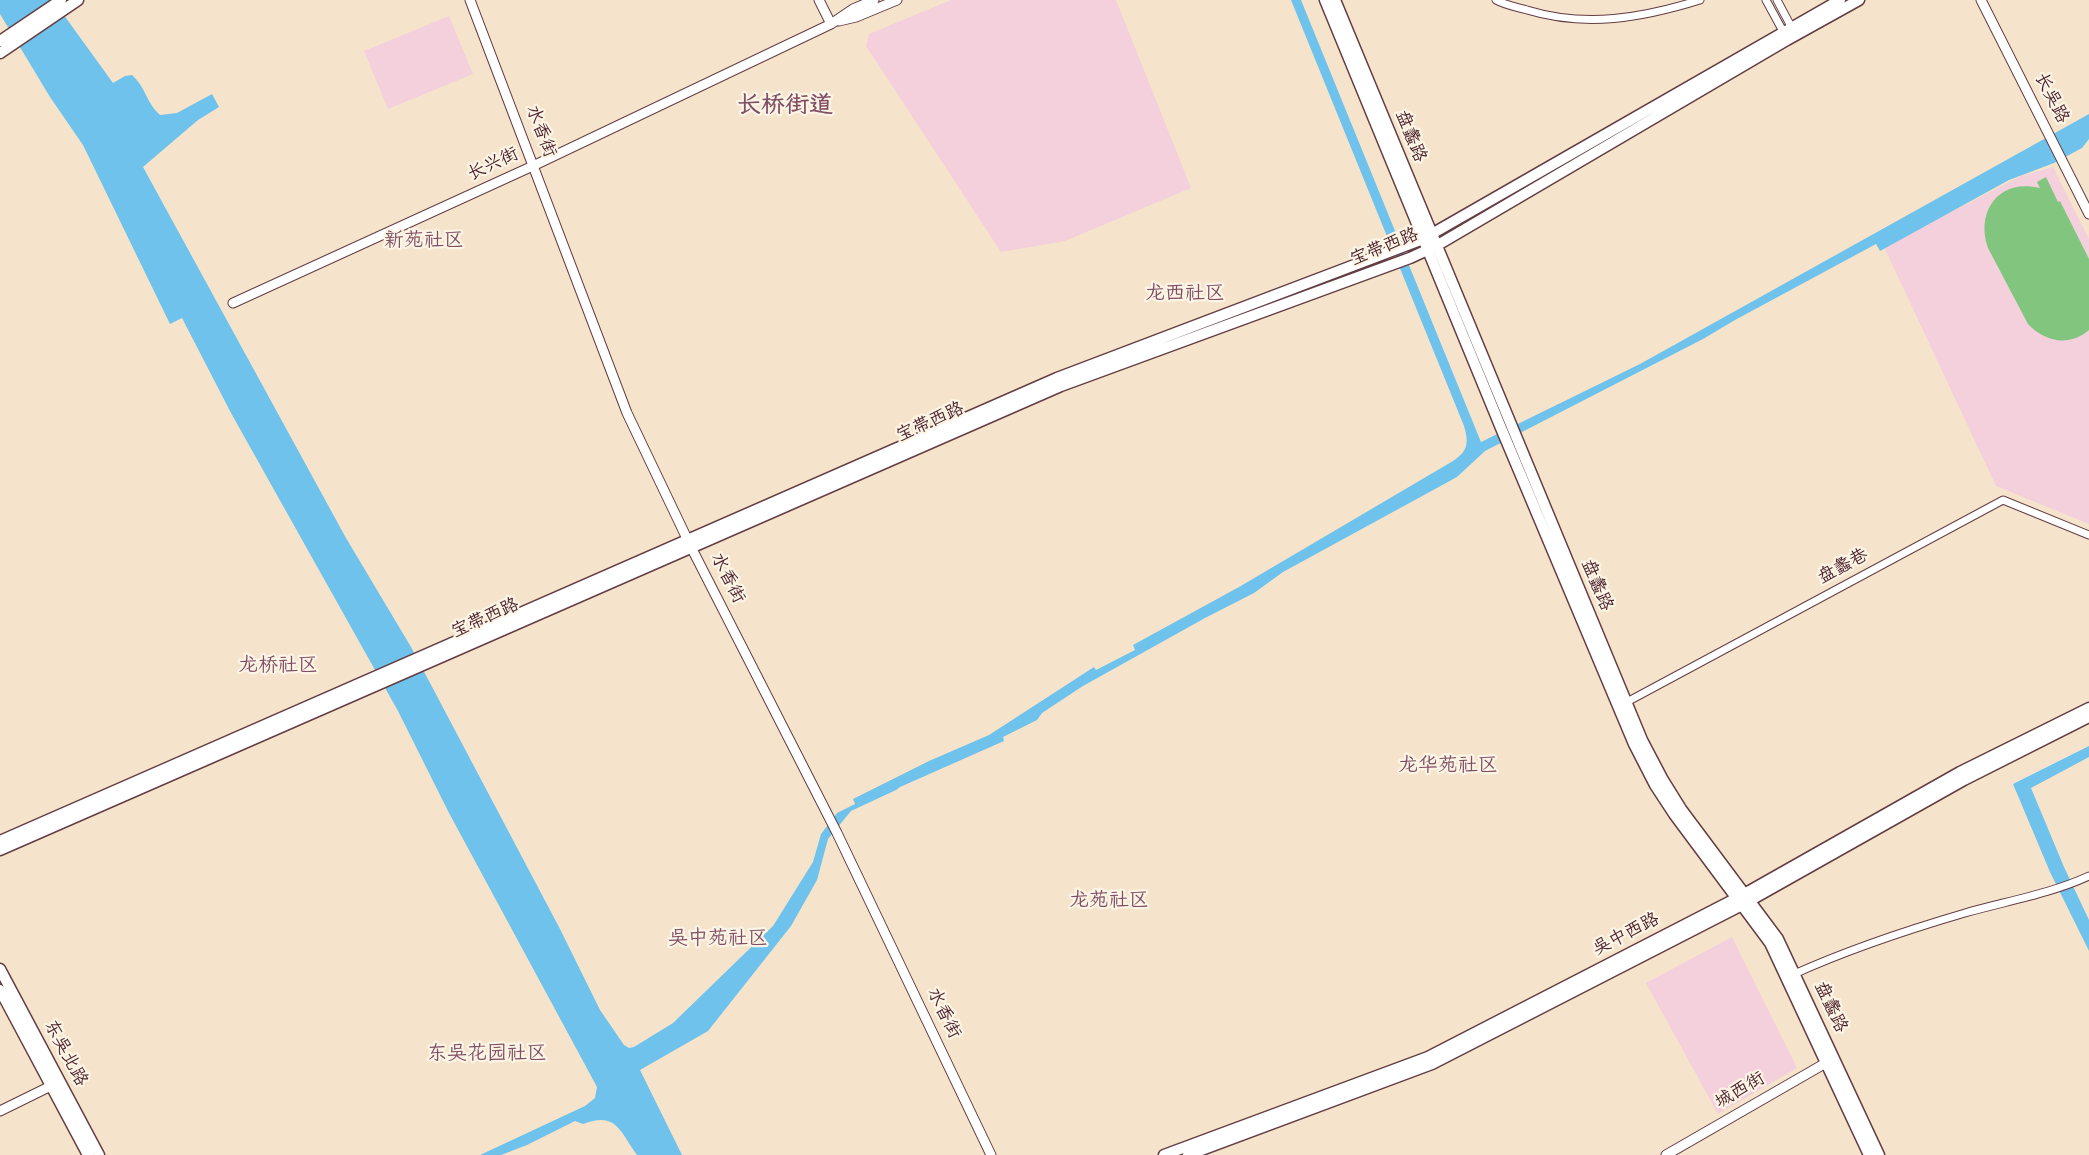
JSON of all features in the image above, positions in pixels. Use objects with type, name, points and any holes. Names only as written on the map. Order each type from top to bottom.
[{"type":"main road","points":[[0,53],[6,41],[60,4],[78,0]]},
{"type":"main road","name":"宝带西路","points":[[0,850],[1056,378],[1390,251],[1430,242],[1467,226],[1840,0]]},
{"type":"main road","name":"宝带西路","points":[[1789,33],[1858,0]]},
{"type":"main road","name":"盘蠡路","points":[[1329,1],[1621,705],[1634,744],[1655,785],[1674,814],[1744,899],[1791,976],[1869,1155]]},
{"type":"main road","name":"宝带西路","points":[[689,543],[1061,386],[1410,258],[1430,242]]},
{"type":"main road","name":"宝带西路","points":[[0,840],[375,681]]},
{"type":"main road","name":"吴中西路","points":[[1164,1155],[1428,1057],[1744,899],[1960,772],[2089,708]]},
{"type":"main road","name":"吴中西路","points":[[1188,1155],[1432,1064],[1964,780],[2089,717]]},
{"type":"main road","name":"东吴北路","points":[[0,969],[88,1155]]},
{"type":"main road","name":"东吴北路","points":[[0,990],[99,1155]]},
{"type":"main road","name":"盘蠡路","points":[[1830,1061],[1879,1155]]},
{"type":"street","name":"水香街","points":[[470,0],[535,165],[627,414],[689,543],[837,834],[991,1155]]},
{"type":"street","points":[[819,0],[831,24]]},
{"type":"street","name":"长兴街","points":[[233,303],[535,165],[831,24],[853,9],[874,0]]},
{"type":"street","name":"长兴街","points":[[831,24],[856,17],[897,0]]},
{"type":"street","points":[[1496,0],[1552,18],[1583,21],[1652,13],[1700,0]]},
{"type":"street","points":[[1766,0],[1789,33]]},
{"type":"street","points":[[1777,0],[1789,33]]},
{"type":"street","name":"长吴路","points":[[1981,0],[2089,214]]},
{"type":"street","name":"盘蠡巷","points":[[1621,705],[2003,500],[2089,535]]},
{"type":"street","points":[[1791,976],[1848,952],[1917,928],[2053,890],[2089,876]]},
{"type":"street","name":"城西街","points":[[1666,1155],[1830,1061]]},
{"type":"street","points":[[0,1111],[56,1084]]},
{"type":"shaded area","points":[[951,0],[1116,0],[1191,188],[1065,241],[1001,252],[866,46],[869,34]]},
{"type":"shaded area","points":[[449,16],[473,74],[388,109],[364,51]]},
{"type":"shaded area","points":[[2053,167],[2089,239],[2089,524],[1996,486],[1884,247],[2021,176]]},
{"type":"shaded area","points":[[1732,937],[1797,1068],[1718,1114],[1646,983]]},
{"type":"green space","points":[[2046,177],[2089,259],[2089,330],[2073,339],[2049,338],[2028,324],[1988,248],[1985,234],[1985,221],[1994,200],[2013,188],[2026,186],[2040,188],[2037,182]]},
{"type":"water","points":[[0,0],[53,0],[113,83],[132,75],[160,115],[177,113],[212,94],[219,107],[198,120],[143,167],[346,538],[411,647],[560,929],[600,1010],[624,1045],[629,1048],[673,1023],[773,926],[813,862],[821,834],[837,813],[855,804],[853,799],[929,761],[989,735],[1094,667],[1096,670],[1135,650],[1133,645],[1239,587],[1462,454],[1467,442],[1464,426],[1291,0],[1301,0],[1481,442],[1640,364],[2089,114],[2089,139],[2082,148],[2054,163],[2009,180],[1880,251],[1876,244],[1703,339],[1485,451],[1457,477],[1283,572],[1254,593],[1083,686],[1042,713],[1037,720],[1003,737],[1004,741],[851,811],[828,839],[817,880],[791,926],[708,1031],[640,1070],[682,1155],[637,1155],[621,1131],[610,1122],[603,1120],[583,1124],[575,1121],[501,1155],[480,1155],[585,1106],[595,1098],[597,1087],[449,813],[398,711],[231,413],[182,318],[170,324],[83,145],[50,97],[0,14]]},
{"type":"water","points":[[2089,746],[2089,757],[2031,788],[2089,920],[2089,951],[2050,872],[2013,784]]},
{"type":"district","name":"长桥街道","points":[[785,108]]},
{"type":"district","name":"新苑社区","points":[[424,243]]},
{"type":"district","name":"龙西社区","points":[[1185,296]]},
{"type":"district","name":"龙桥社区","points":[[278,668]]},
{"type":"district","name":"龙华苑社区","points":[[1448,768]]},
{"type":"district","name":"龙苑社区","points":[[1109,903]]},
{"type":"district","name":"吴中苑社区","points":[[718,941]]},
{"type":"district","name":"东吴花园社区","points":[[487,1056]]}]
